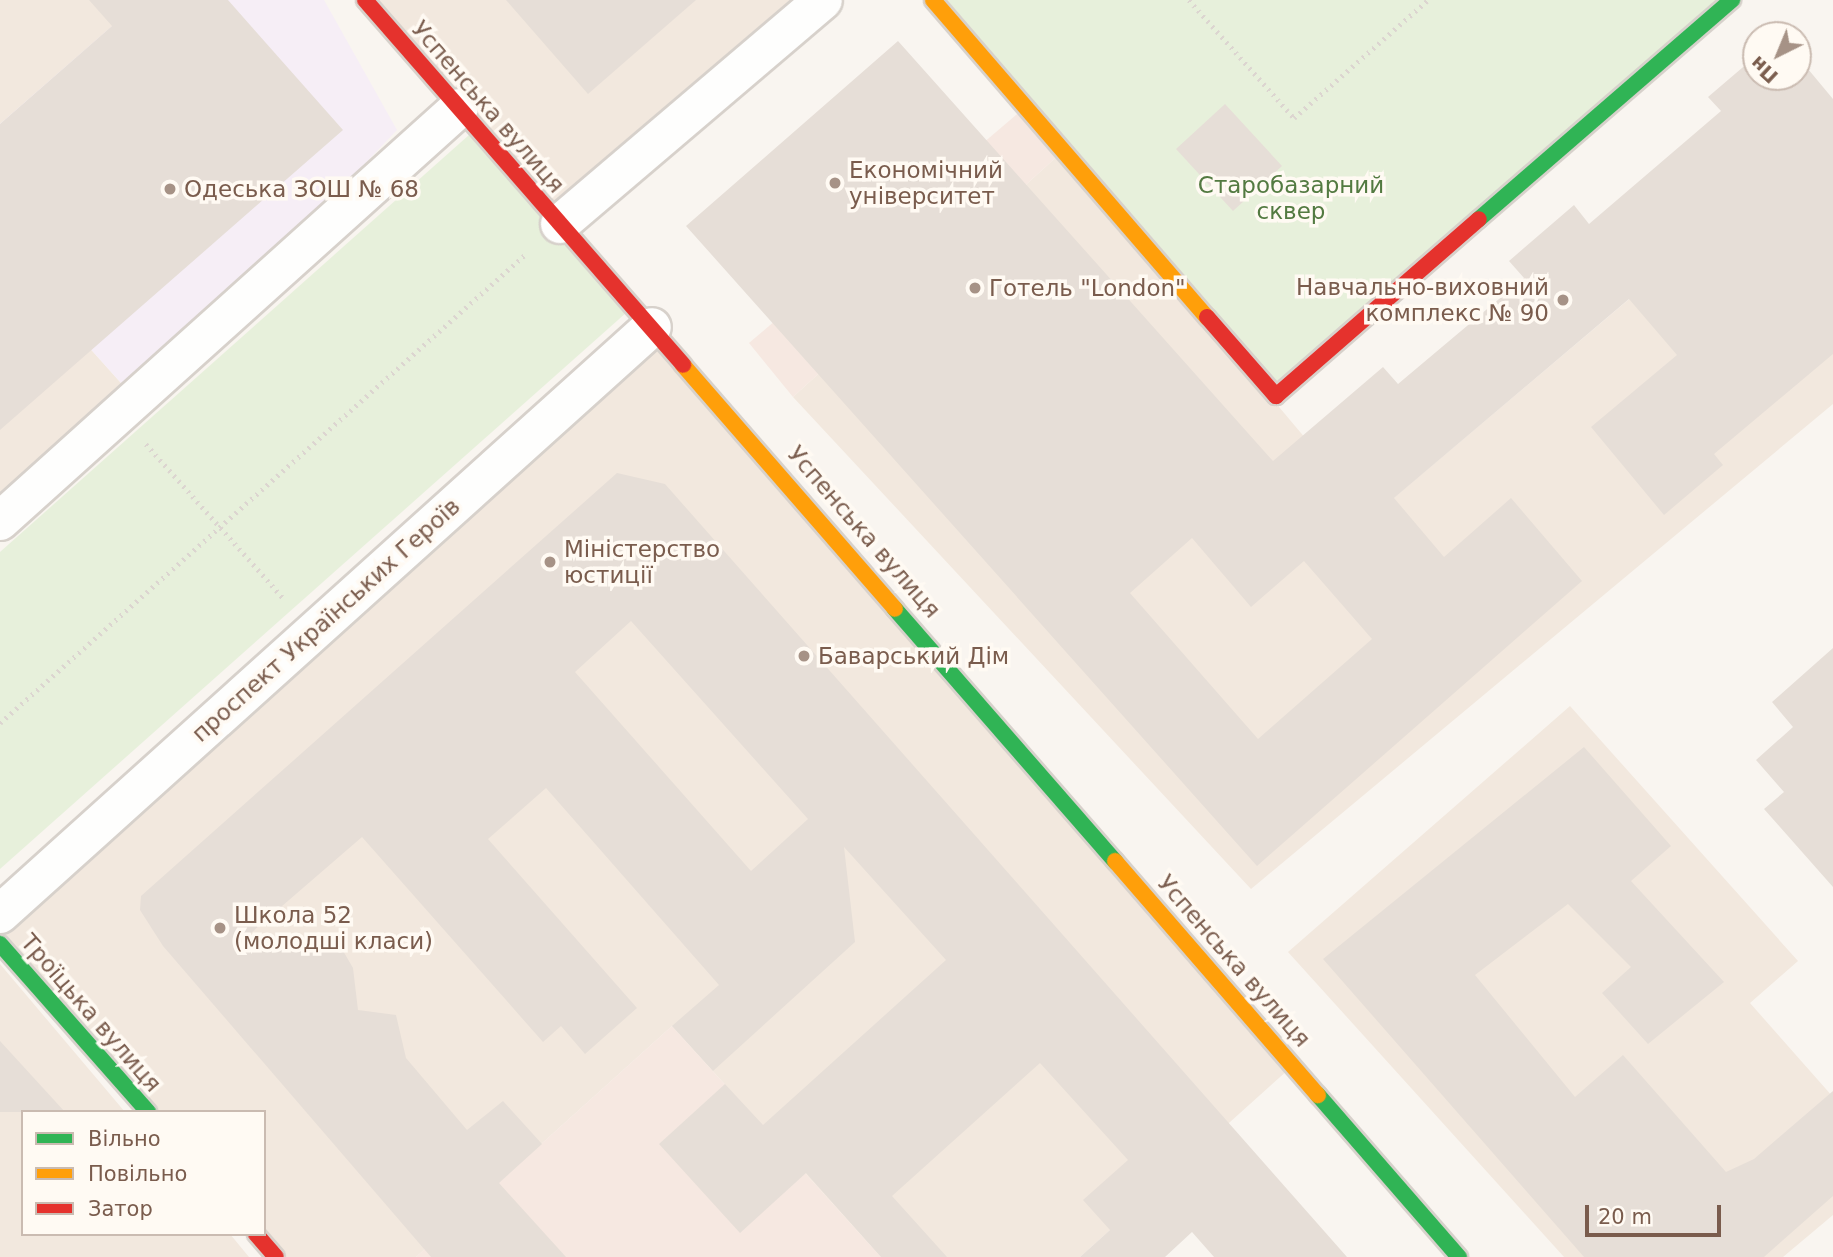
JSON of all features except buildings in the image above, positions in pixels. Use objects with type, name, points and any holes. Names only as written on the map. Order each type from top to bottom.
[{"type":"street","name":"Успенська вулиця","points":[[365,0],[1460,1257]]},
{"type":"street","points":[[560,224],[823,0]]},
{"type":"street","points":[[933,0],[1276,396],[1732,0]]},
{"type":"street","points":[[0,521],[459,108]]},
{"type":"street","name":"проспект Українських Героїв","points":[[0,914],[652,327]]},
{"type":"street","name":"Троїцька вулиця","points":[[0,944],[146,1110]]},
{"type":"street","points":[[258,1236],[276,1257]]},
{"type":"path","points":[[1189,0],[1294,118],[1428,0]]},
{"type":"path","points":[[0,723],[560,224]]},
{"type":"path","points":[[119,413],[313,632]]},
{"type":"shaded area","points":[[0,0],[142,0],[0,124]]},
{"type":"shaded area","name":"Одеська ЗОШ № 68","points":[[142,0],[324,0],[397,130],[138,402],[0,248],[0,124]]},
{"type":"shaded area","points":[[368,0],[814,0],[559,217]]},
{"type":"shaded area","points":[[1024,108],[1063,151],[793,397],[749,343]]},
{"type":"shaded area","points":[[1063,151],[1306,439],[1390,501],[1775,176],[1833,243],[1833,404],[1251,889],[793,397]]},
{"type":"shaded area","points":[[0,248],[138,402],[0,523]]},
{"type":"shaded area","points":[[653,336],[1289,1069],[1080,1257],[881,1257],[672,1026],[416,1257],[271,1257],[265,1236],[266,1110],[146,1110],[0,938]]},
{"type":"shaded area","points":[[1570,706],[1798,961],[1750,1003],[1833,1097],[1833,1215],[1783,1257],[1564,1257],[1288,952]]},
{"type":"shaded area","points":[[0,964],[123,1110],[21,1110],[21,1236],[232,1236],[249,1257],[0,1257]]},
{"type":"shaded area","points":[[672,1026],[881,1257],[416,1257]]},
{"type":"green space","name":"Старобазарний сквер","points":[[933,0],[1732,0],[1276,396]]},
{"type":"green space","points":[[469,135],[627,312],[0,869],[0,552]]},
{"type":"traffic: fast","points":[[1479,219],[1732,0]]},
{"type":"traffic: fast","points":[[895,609],[1115,861]]},
{"type":"traffic: fast","points":[[0,944],[146,1110]]},
{"type":"traffic: fast","points":[[1318,1095],[1459,1257]]},
{"type":"traffic: slow","points":[[933,0],[1207,317]]},
{"type":"traffic: slow","points":[[683,365],[895,609]]},
{"type":"traffic: slow","points":[[1115,861],[1318,1095]]},
{"type":"traffic: jam","points":[[365,0],[683,365]]},
{"type":"traffic: jam","points":[[1207,317],[1276,396],[1479,219]]},
{"type":"traffic: jam","points":[[258,1236],[276,1257]]},
{"type":"place","name":"Економічний університет","points":[[835,183]]},
{"type":"place","name":"Одеська ЗОШ № 68","points":[[170,189]]},
{"type":"place","name":"Готель \"London\"","points":[[975,288]]},
{"type":"place","name":"Навчально-виховний комплекс № 90","points":[[1563,300]]},
{"type":"place","name":"Міністерство юстиції","points":[[550,562]]},
{"type":"place","name":"Баварський Дім","points":[[804,656]]},
{"type":"place","name":"Школа 52 (молодші класи)","points":[[220,928]]}]
